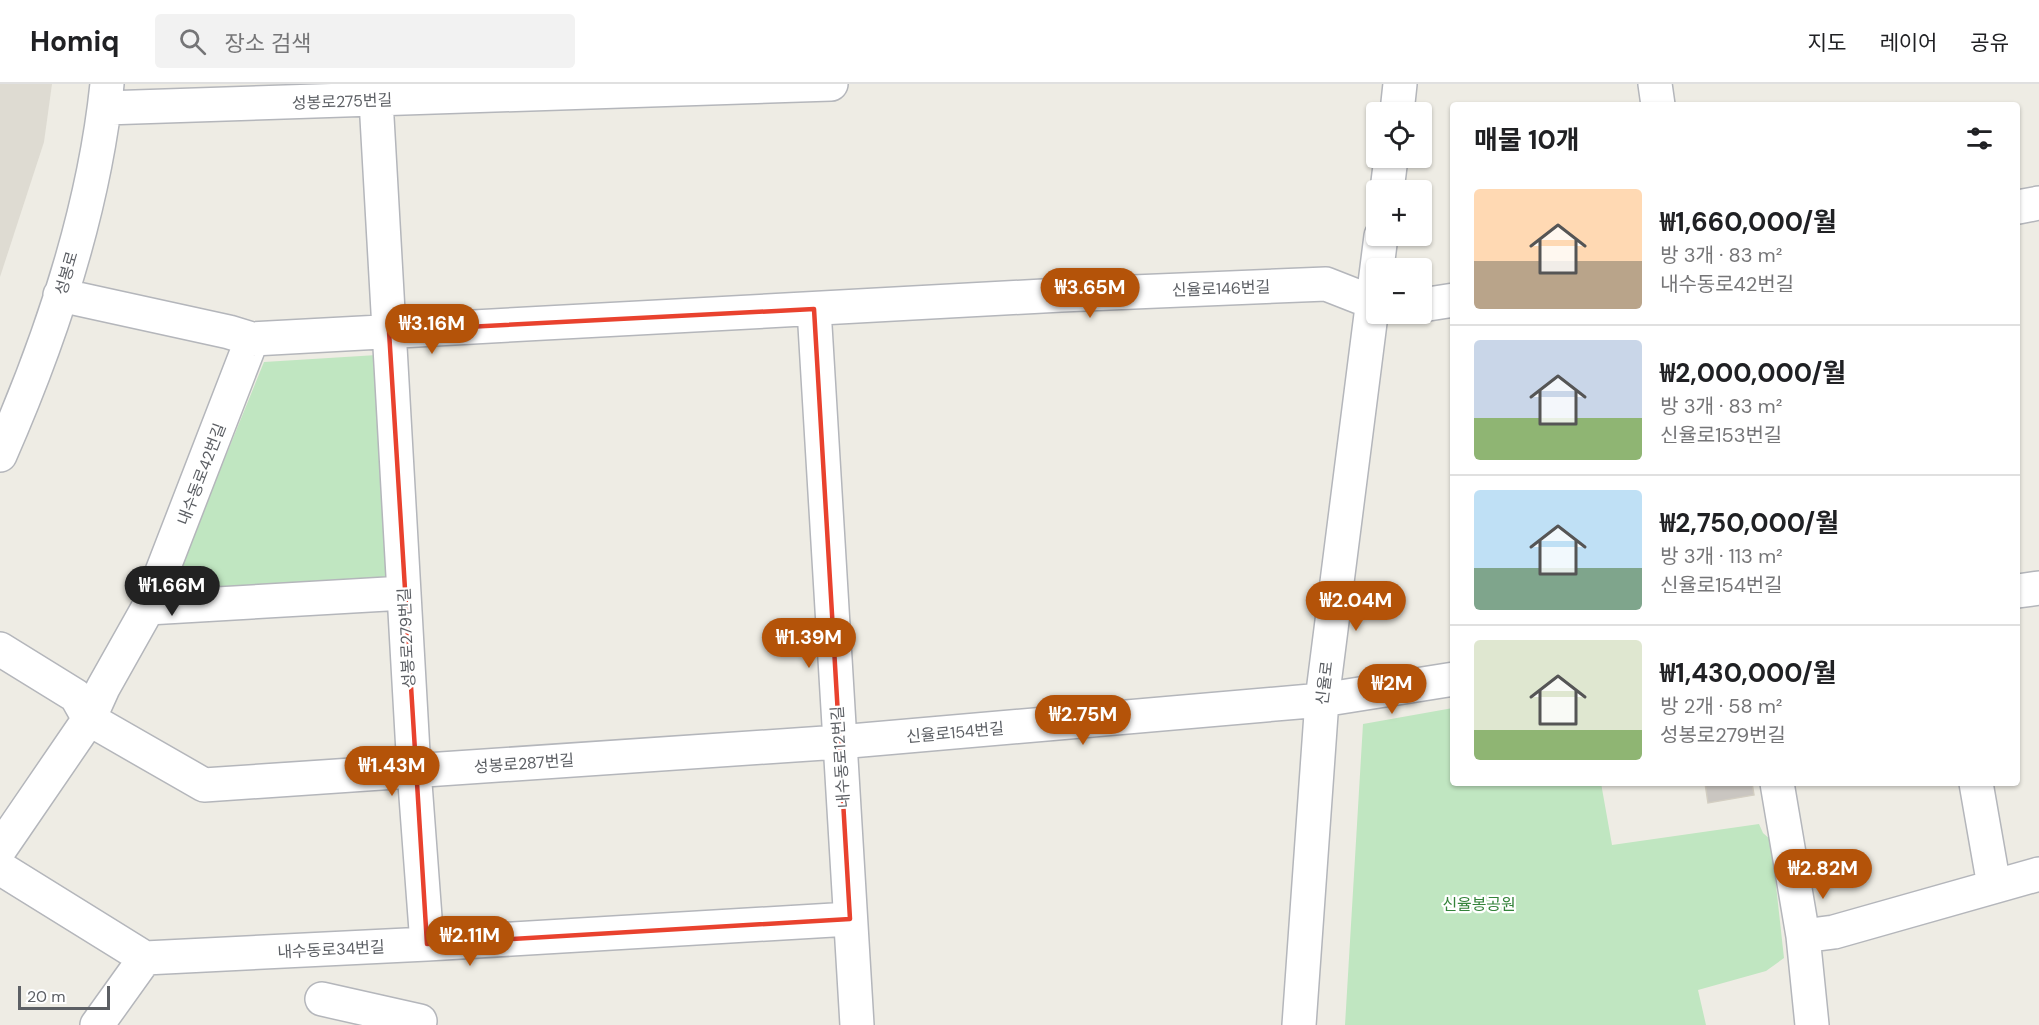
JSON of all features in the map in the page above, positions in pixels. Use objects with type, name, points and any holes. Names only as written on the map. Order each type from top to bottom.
[{"type":"street","name":"성봉로275번길","points":[[106,96],[376,99],[831,84]]},
{"type":"street","points":[[1398,102],[1400,84]]},
{"type":"street","points":[[1655,84],[1658,102]]},
{"type":"street","name":"성봉로","points":[[0,455],[27,394],[60,296],[87,200],[106,96]]},
{"type":"street","name":"성봉로279번길","points":[[376,99],[414,770],[427,944]]},
{"type":"street","points":[[2020,207],[2039,203]]},
{"type":"street","name":"신율로146번길","points":[[814,309],[1061,295],[1326,284],[1366,300]]},
{"type":"street","points":[[60,296],[229,332],[252,339],[814,309]]},
{"type":"street","points":[[1432,303],[1450,301]]},
{"type":"street","name":"내수동로12번길","points":[[814,309],[857,1025]]},
{"type":"street","name":"신율로","points":[[1299,1025],[1322,700],[1372,324]]},
{"type":"street","name":"내수동로42번길","points":[[0,849],[89,719],[148,608],[252,339]]},
{"type":"street","points":[[2020,591],[2039,588]]},
{"type":"street","points":[[148,608],[404,593]]},
{"type":"street","name":"성봉로287번길","points":[[0,649],[76,696],[89,719],[204,785],[839,742]]},
{"type":"street","name":"신율로154번길","points":[[839,742],[1322,700],[1450,680]]},
{"type":"street","points":[[1778,786],[1803,936],[1812,1025]]},
{"type":"street","points":[[1977,786],[1994,886]]},
{"type":"street","points":[[0,868],[145,958],[97,1025]]},
{"type":"street","points":[[1803,936],[1834,932],[2039,874]]},
{"type":"street","name":"내수동로34번길","points":[[145,958],[850,919]]},
{"type":"street","points":[[322,999],[421,1020]]},
{"type":"highlighted area","points":[[814,309],[850,919],[427,944],[389,331]]},
{"type":"shaded area","points":[[0,84],[52,84],[44,142],[0,277]]},
{"type":"green space","points":[[377,355],[388,583],[170,593],[264,362]]},
{"type":"green space","name":"신율봉공원","points":[[1450,709],[1450,786],[1602,786],[1612,845],[1759,824],[1763,833],[1771,840],[1784,958],[1766,971],[1698,990],[1706,1025],[1345,1025],[1363,724]]},
{"type":"building","points":[[1705,786],[1752,786],[1754,795],[1708,803]]}]
